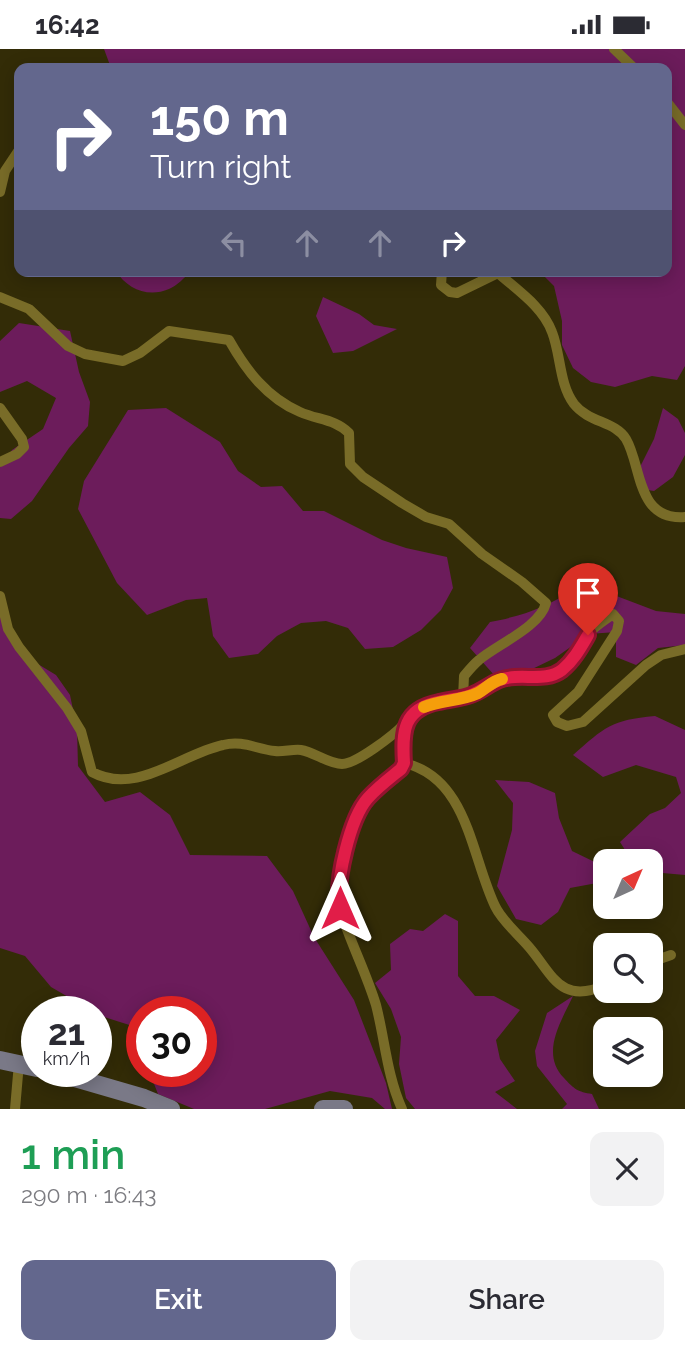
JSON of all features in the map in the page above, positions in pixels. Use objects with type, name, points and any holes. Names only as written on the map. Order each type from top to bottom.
[{"type":"main road","points":[[0,1061],[21,1064]]},
{"type":"main road","points":[[106,1087],[171,1109]]},
{"type":"main road","points":[[323,1109],[344,1109]]},
{"type":"street","points":[[614,49],[629,63]]},
{"type":"street","points":[[672,108],[685,125]]},
{"type":"street","points":[[0,192],[5,171],[14,158]]},
{"type":"street","points":[[442,277],[441,285],[450,292],[457,293],[490,277]]},
{"type":"street","points":[[502,277],[543,314],[552,332],[565,386],[573,403],[589,418],[615,428],[625,438],[637,478],[655,507],[666,515],[685,517]]},
{"type":"street","points":[[0,297],[30,309],[68,346],[85,354],[122,361],[140,353],[169,331],[229,340],[251,375],[271,396],[300,412],[340,423],[349,433],[351,464],[363,477],[426,517],[449,524],[482,554],[546,603],[533,624],[479,660],[464,676],[463,698]]},
{"type":"street","points":[[0,408],[22,439],[24,447],[17,454],[0,462]]},
{"type":"street","points":[[0,596],[8,629],[19,647],[68,708],[81,731],[92,772],[101,777],[125,780],[146,776],[213,747],[232,743],[246,743],[275,751],[301,750],[341,764],[358,758],[405,723],[411,714],[419,709],[436,702],[480,692],[495,680],[549,677],[561,671],[576,656],[588,635],[613,614],[620,621],[617,631],[578,692],[553,715],[557,722],[567,726],[583,722],[653,660],[661,655],[685,649]]},
{"type":"street","points":[[402,1109],[390,1077],[381,1026],[370,987],[340,908],[338,887],[340,871],[358,813],[366,799],[401,769],[404,763],[405,723]]},
{"type":"street","points":[[404,763],[432,774],[445,785],[460,812],[495,908],[530,947],[551,978],[564,988],[581,991],[593,988]]},
{"type":"street","points":[[663,958],[671,955]]},
{"type":"street","points":[[15,1109],[22,1087]]},
{"type":"shaded area","points":[[104,49],[685,49],[685,366],[677,380],[652,376],[615,387],[591,382],[573,368],[562,345],[562,321],[554,286],[545,277],[672,277],[672,63],[109,63]]},
{"type":"shaded area","points":[[121,277],[185,277],[172,288],[153,293],[126,283]]},
{"type":"shaded area","points":[[323,297],[359,314],[374,325],[397,329],[353,351],[333,353],[316,316]]},
{"type":"shaded area","points":[[19,323],[70,331],[79,372],[90,402],[88,426],[32,501],[11,519],[0,518],[0,467],[12,450],[43,429],[56,398],[27,381],[0,392],[0,341]]},
{"type":"shaded area","points":[[166,408],[220,442],[238,471],[261,487],[282,486],[303,511],[324,511],[382,540],[447,557],[453,588],[441,610],[421,630],[393,647],[365,649],[348,628],[326,621],[301,623],[277,636],[258,654],[229,658],[213,636],[207,598],[186,600],[147,615],[117,583],[78,509],[84,481],[128,410]]},
{"type":"shaded area","points":[[663,408],[678,419],[685,433],[685,455],[673,477],[654,491],[641,489],[639,469],[654,439]]},
{"type":"shaded area","points":[[575,589],[606,592],[656,611],[685,614],[685,645],[658,648],[636,665],[616,657],[616,632],[589,634],[555,658],[526,672],[495,676],[470,648],[490,622],[534,610]]},
{"type":"shaded area","points":[[0,616],[28,658],[56,675],[70,695],[77,729],[78,766],[105,802],[140,792],[170,815],[190,855],[267,856],[293,891],[314,937],[354,1000],[386,1083],[392,1109],[385,1109],[372,1098],[330,1091],[265,1109],[194,1109],[158,1094],[155,1087],[217,1087],[217,996],[126,996],[126,1024],[112,1019],[112,996],[67,996],[51,987],[25,956],[0,948]]},
{"type":"shaded area","points":[[655,716],[685,730],[685,875],[663,873],[663,849],[624,849],[620,842],[650,814],[665,808],[681,793],[676,777],[636,765],[603,777],[573,755],[610,727],[628,720]]},
{"type":"shaded area","points":[[495,780],[529,782],[555,793],[559,818],[572,851],[593,861],[593,884],[570,888],[558,912],[541,925],[516,919],[497,886],[512,830],[513,803]]},
{"type":"shaded area","points":[[445,914],[458,921],[458,976],[475,996],[494,996],[520,1010],[496,1040],[500,1059],[515,1081],[495,1092],[517,1109],[415,1109],[406,1098],[399,1064],[401,1037],[391,1009],[375,983],[391,970],[390,944],[410,929],[423,931]]},
{"type":"shaded area","points":[[573,996],[555,1037],[554,1058],[564,1078],[576,1089],[592,1094],[599,1109],[562,1109],[567,1104],[537,1066],[535,1051],[547,1013]]},
{"type":"slow traffic","points":[[424,707],[480,692],[495,680],[502,679]]},
{"type":"route","points":[[340,908],[340,871],[358,813],[366,799],[401,769],[404,763],[405,723],[411,714],[436,702],[480,692],[495,680],[549,677],[561,671],[576,656],[588,635]]}]
